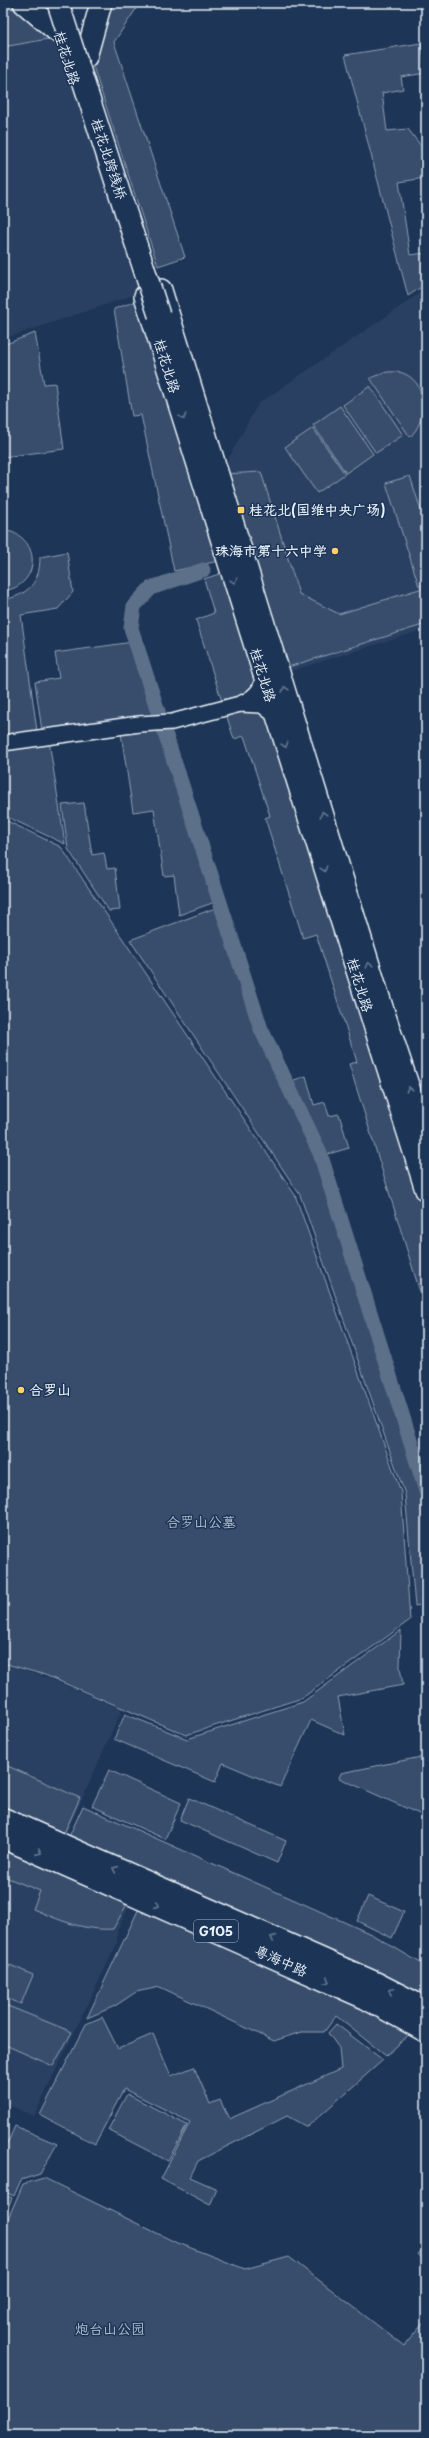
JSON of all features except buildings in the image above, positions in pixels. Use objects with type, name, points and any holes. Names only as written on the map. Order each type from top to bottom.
[{"type":"highway","name":"粤海中路","points":[[3,1819],[375,1983],[426,2009]]},
{"type":"highway","name":"粤海中路","points":[[3,1837],[366,1998],[426,2031]]},
{"type":"main road","points":[[24,3],[58,32]]},
{"type":"main road","name":"桂花北跨线桥","points":[[58,3],[171,350]]},
{"type":"main road","points":[[86,57],[101,3]]},
{"type":"main road","name":"桂花北路","points":[[426,1139],[382,1007],[171,350],[58,32],[58,17],[64,13],[72,15],[86,57],[171,350],[263,677],[426,1190]]},
{"type":"street","points":[[3,743],[172,722],[240,704],[256,694],[261,687],[263,677]]},
{"type":"street","points":[[240,704],[262,705],[275,715]]},
{"type":"shaded area","points":[[3,3],[20,3],[56,32],[143,292],[3,339]]},
{"type":"shaded area","name":"珠海市第十六中学","points":[[426,289],[426,629],[281,674],[220,474],[258,404]]},
{"type":"shaded area","points":[[3,1664],[45,1677],[122,1709],[62,1844],[3,1817]]},
{"type":"shaded area","points":[[3,1838],[134,1896],[117,1931],[117,1943],[34,2116],[3,2103]]},
{"type":"green space","points":[[3,3],[11,4],[24,11],[37,21],[53,38],[3,47]]},
{"type":"green space","points":[[104,3],[140,3],[114,42],[185,257],[158,266],[90,57]]},
{"type":"green space","points":[[421,43],[426,73],[401,77],[403,89],[382,93],[387,131],[408,129],[421,146],[425,178],[399,182],[410,255],[426,253],[426,284],[408,296],[345,55]]},
{"type":"green space","points":[[142,299],[223,560],[174,571],[141,415],[132,416],[114,309]]},
{"type":"green space","points":[[35,333],[44,384],[55,383],[64,449],[3,457],[3,345]]},
{"type":"green space","points":[[387,372],[398,372],[413,379],[422,395],[423,404],[420,422],[410,437],[370,378]]},
{"type":"green space","points":[[370,386],[403,435],[376,453],[343,405]]},
{"type":"green space","points":[[340,406],[373,454],[346,473],[313,425]]},
{"type":"green space","points":[[313,428],[345,474],[317,493],[285,447]]},
{"type":"green space","points":[[261,472],[299,594],[339,614],[426,587],[426,624],[285,668],[224,474]]},
{"type":"green space","points":[[410,476],[426,526],[426,584],[419,586],[386,483]]},
{"type":"green space","points":[[3,530],[16,534],[25,541],[30,550],[32,560],[30,571],[25,580],[16,587],[3,591]]},
{"type":"green space","points":[[67,552],[73,592],[58,609],[21,615],[37,731],[3,736],[3,600],[19,595],[31,586],[38,574],[40,557]]},
{"type":"green space","points":[[228,571],[426,1198],[426,1311],[349,1064],[357,1062],[316,934],[303,938],[265,818],[270,816],[244,736],[234,739],[196,620],[214,613],[204,579]]},
{"type":"green space","points":[[133,642],[155,716],[42,731],[35,682],[59,678],[55,653]]},
{"type":"green space","points":[[159,727],[215,902],[179,915],[174,875],[164,876],[154,809],[133,812],[121,733]]},
{"type":"green space","points":[[49,741],[65,844],[3,815],[3,748]]},
{"type":"green space","points":[[84,803],[92,855],[104,853],[107,869],[115,868],[120,910],[109,911],[68,849],[62,805]]},
{"type":"green space","name":"合罗山公墓","points":[[3,819],[61,847],[295,1195],[401,1492],[410,1620],[302,1698],[186,1735],[45,1675],[3,1663]]},
{"type":"green space","points":[[218,907],[257,1027],[317,1151],[426,1498],[426,1604],[415,1606],[405,1494],[300,1195],[130,940]]},
{"type":"green space","points":[[306,1076],[314,1105],[325,1102],[329,1116],[339,1114],[349,1148],[325,1155],[291,1081]]},
{"type":"green space","points":[[401,1630],[400,1667],[403,1685],[338,1697],[345,1735],[311,1720],[280,1787],[223,1763],[215,1782],[114,1739],[125,1714],[187,1739],[303,1702]]},
{"type":"green space","points":[[426,1756],[426,1817],[339,1778],[341,1773]]},
{"type":"green space","points":[[3,1764],[80,1798],[61,1840],[3,1814]]},
{"type":"green space","points":[[109,1770],[181,1803],[165,1839],[92,1806]]},
{"type":"green space","points":[[189,1798],[286,1841],[277,1863],[180,1820]]},
{"type":"green space","points":[[83,1806],[371,1934],[426,1966],[426,2005],[66,1843]]},
{"type":"green space","points":[[3,1841],[131,1897],[113,1929],[92,1928],[72,1924],[33,1909],[40,1891],[3,1876]]},
{"type":"green space","points":[[368,1896],[404,1912],[392,1938],[357,1921]]},
{"type":"green space","points":[[141,1904],[414,2030],[386,2056],[336,2016],[324,2032],[301,2032],[274,2041],[160,1987],[136,1992],[115,2006],[87,2018]]},
{"type":"green space","points":[[10,1965],[33,1975],[21,2004],[3,1997],[3,1978]]},
{"type":"green space","points":[[3,2004],[72,2032],[53,2066],[3,2044]]},
{"type":"green space","points":[[102,2017],[118,2049],[153,2034],[171,2076],[194,2067],[210,2104],[220,2100],[229,2119],[341,2069],[339,2048],[328,2033],[336,2024],[383,2060],[307,2127],[287,2116],[198,2161],[190,2177],[217,2189],[210,2205],[161,2179],[190,2122],[124,2089],[95,2144],[40,2115],[86,2024]]},
{"type":"green space","points":[[127,2094],[187,2125],[168,2161],[108,2130]]},
{"type":"green space","points":[[15,2126],[57,2144],[40,2174],[21,2180],[14,2196],[3,2191],[3,2153]]},
{"type":"green space","name":"炮台山公园","points":[[44,2178],[173,2241],[245,2269],[289,2257],[404,2346],[426,2320],[426,2435],[3,2435],[3,2230],[23,2184]]},
{"type":"green space","points":[[3,2194],[12,2198],[3,2220]]},
{"type":"green space","points":[[426,2246],[426,2262],[418,2254]]},
{"type":"waterway","points":[[203,570],[151,588],[134,606],[131,628],[261,1029],[320,1153],[426,1491]]},
{"type":"place","name":"桂花北(国维中央广场)","points":[[241,510]]},
{"type":"place","name":"珠海市第十六中学","points":[[335,551]]},
{"type":"place","name":"合罗山","points":[[21,1390]]}]
